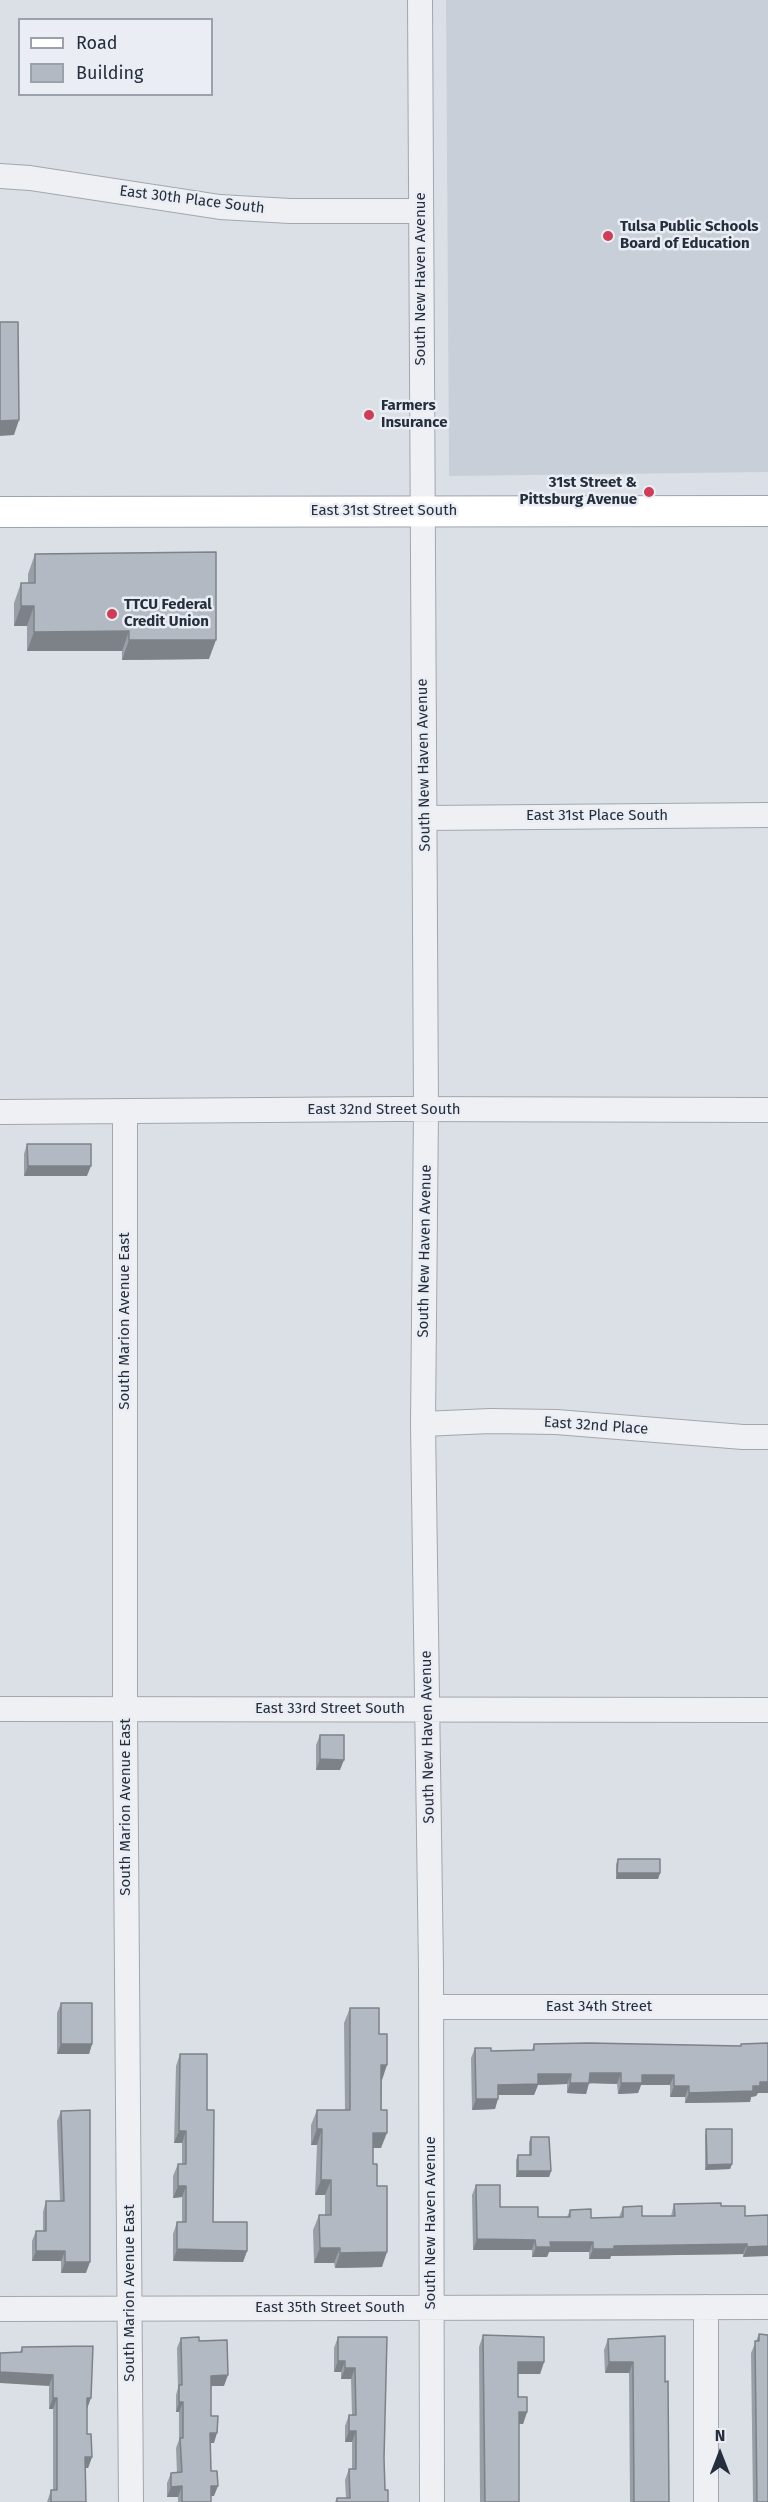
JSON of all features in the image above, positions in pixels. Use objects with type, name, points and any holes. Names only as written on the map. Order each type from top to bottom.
[{"type":"main road","name":"East 31st Street South","points":[[0,512],[768,511]]},
{"type":"street","name":"South New Haven Avenue","points":[[420,0],[426,1109],[423,1424],[431,2007],[432,2502]]},
{"type":"street","name":"East 30th Place South","points":[[0,176],[30,178],[220,207],[290,211],[421,211]]},
{"type":"street","name":"East 31st Place South","points":[[425,818],[768,815]]},
{"type":"street","name":"East 32nd Street South","points":[[0,1112],[426,1109],[768,1110]]},
{"type":"street","name":"South Marion Avenue East","points":[[125,1112],[125,1709],[131,2502]]},
{"type":"street","name":"East 32nd Place","points":[[423,1424],[556,1422],[768,1437]]},
{"type":"street","name":"East 33rd Street South","points":[[0,1709],[768,1710]]},
{"type":"street","name":"East 34th Street","points":[[431,2007],[768,2007]]},
{"type":"street","points":[[706,2307],[706,2502]]},
{"type":"street","name":"East 35th Street South","points":[[0,2309],[768,2307]]},
{"type":"shaded area","name":"Tulsa Public Schools Board of Education","points":[[446,0],[768,0],[768,472],[449,476]]},
{"type":"building","points":[[0,322],[18,322],[19,420],[0,421]]},
{"type":"building","name":"TTCU Federal Credit Union","points":[[216,552],[216,640],[129,640],[129,631],[34,632],[34,606],[21,606],[21,583],[35,583],[35,554]]},
{"type":"building","points":[[27,1144],[91,1144],[91,1166],[28,1166]]},
{"type":"building","points":[[320,1735],[344,1735],[344,1760],[320,1759]]},
{"type":"building","points":[[618,1859],[660,1859],[660,1873],[617,1873]]},
{"type":"building","points":[[61,2003],[92,2003],[92,2044],[61,2044]]},
{"type":"building","points":[[350,2008],[379,2008],[379,2034],[387,2034],[387,2065],[381,2065],[381,2110],[387,2110],[387,2133],[373,2133],[373,2164],[377,2164],[377,2186],[387,2186],[387,2252],[340,2253],[340,2248],[320,2248],[319,2215],[331,2215],[331,2180],[321,2180],[322,2129],[317,2129],[317,2110],[350,2110]]},
{"type":"building","points":[[768,2043],[768,2082],[760,2082],[760,2086],[753,2086],[753,2091],[689,2093],[689,2086],[674,2086],[674,2075],[642,2075],[642,2083],[621,2083],[621,2073],[590,2073],[589,2083],[570,2083],[571,2074],[538,2074],[538,2084],[498,2085],[498,2099],[476,2099],[475,2048],[491,2048],[491,2051],[534,2050],[534,2044],[741,2046],[741,2044]]},
{"type":"building","points":[[180,2054],[207,2054],[207,2110],[214,2110],[213,2222],[247,2222],[247,2251],[177,2249],[177,2222],[186,2222],[186,2186],[178,2186],[178,2164],[186,2164],[186,2131],[179,2131]]},
{"type":"building","points":[[90,2110],[90,2262],[65,2262],[65,2251],[36,2251],[36,2231],[46,2231],[46,2201],[64,2201],[61,2111]]},
{"type":"building","points":[[706,2129],[732,2129],[732,2164],[707,2165]]},
{"type":"building","points":[[531,2137],[549,2137],[551,2171],[518,2171],[518,2155],[531,2155]]},
{"type":"building","points":[[476,2185],[500,2185],[500,2207],[538,2207],[538,2217],[570,2217],[570,2210],[591,2209],[591,2218],[623,2217],[623,2207],[642,2206],[642,2216],[675,2216],[674,2204],[721,2203],[721,2206],[745,2206],[745,2216],[768,2215],[768,2246],[747,2247],[747,2244],[614,2246],[614,2249],[593,2249],[593,2242],[550,2242],[551,2247],[536,2247],[535,2240],[477,2239]]},
{"type":"building","points":[[759,2334],[768,2335],[768,2502],[757,2502],[755,2341],[759,2341]]},
{"type":"building","points":[[483,2335],[544,2337],[544,2362],[518,2362],[518,2397],[527,2397],[527,2412],[519,2412],[519,2502],[485,2502]]},
{"type":"building","points":[[665,2336],[665,2382],[668,2381],[669,2502],[634,2502],[633,2362],[609,2362],[608,2339]]},
{"type":"building","points":[[199,2337],[199,2341],[227,2340],[228,2375],[211,2376],[211,2416],[218,2416],[217,2433],[210,2433],[211,2471],[217,2471],[218,2486],[211,2486],[211,2502],[182,2502],[182,2486],[171,2487],[171,2473],[182,2472],[180,2438],[183,2438],[183,2402],[179,2402],[179,2385],[182,2385],[181,2338]]},
{"type":"building","points":[[338,2337],[387,2337],[384,2458],[385,2490],[388,2490],[388,2502],[337,2502],[337,2498],[350,2498],[349,2469],[356,2469],[356,2431],[349,2431],[349,2415],[356,2415],[355,2368],[345,2368],[345,2361],[338,2361]]},
{"type":"building","points":[[93,2346],[91,2398],[87,2398],[87,2434],[91,2434],[92,2457],[85,2457],[86,2502],[51,2502],[51,2490],[57,2490],[57,2398],[53,2398],[53,2375],[0,2372],[0,2353],[22,2352],[22,2347]]},
{"type":"place","name":"Tulsa Public Schools Board of Education","points":[[608,236]]},
{"type":"place","name":"Farmers Insurance","points":[[369,415]]},
{"type":"place","name":"31st Street & Pittsburg Avenue","points":[[649,492]]},
{"type":"place","name":"TTCU Federal Credit Union","points":[[112,614]]}]
